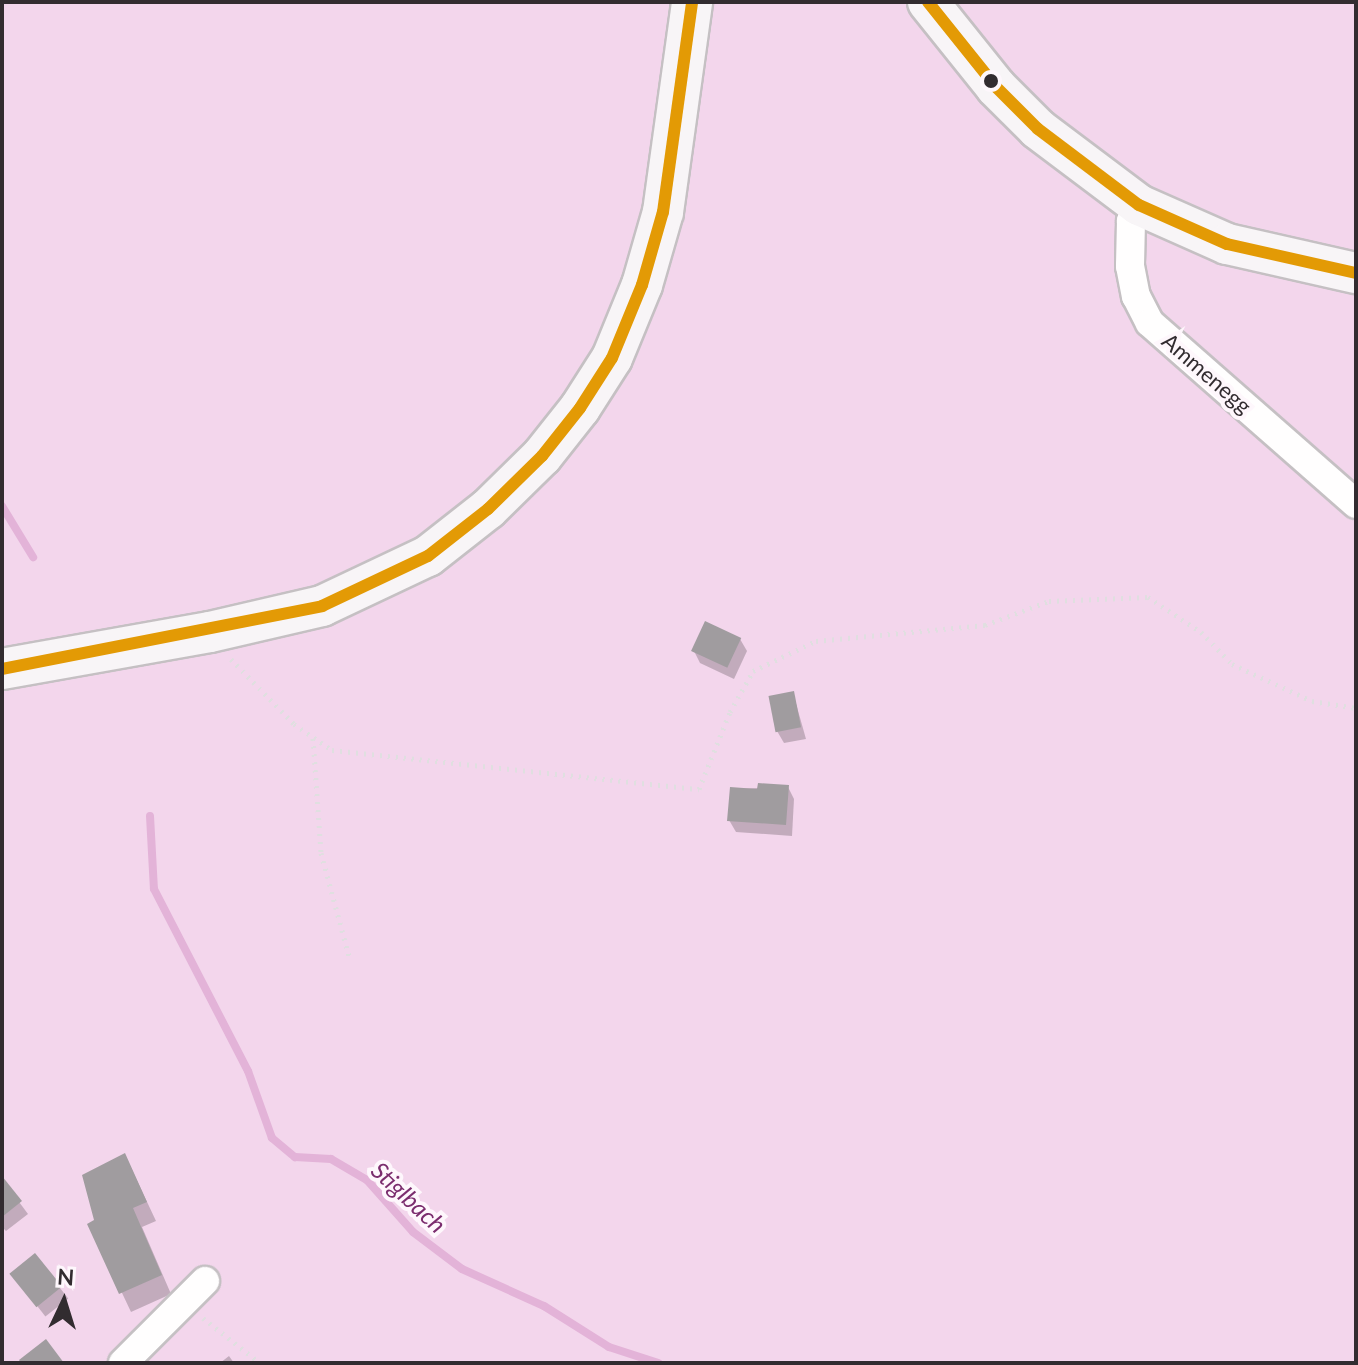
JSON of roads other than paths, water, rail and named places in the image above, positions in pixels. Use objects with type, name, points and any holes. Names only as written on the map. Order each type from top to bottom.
[{"type":"main road","points":[[2,669],[267,621],[322,606],[428,556],[499,499],[580,408],[612,358],[642,285],[663,212],[692,2]]},
{"type":"main road","points":[[928,2],[996,87],[1038,129],[1139,205],[1227,244],[1356,273]]},
{"type":"street","name":"Ammenegg","points":[[1139,205],[1131,221],[1130,266],[1136,296],[1150,323],[1356,504]]},
{"type":"street","points":[[123,1363],[205,1281]]},
{"type":"waterway","name":"Stiglbach","points":[[2,506],[33,557]]},
{"type":"waterway","name":"Stiglbach","points":[[150,816],[154,889],[248,1071],[272,1138],[295,1157],[331,1159],[367,1180],[413,1232],[462,1269],[544,1306],[609,1347],[658,1363]]}]
